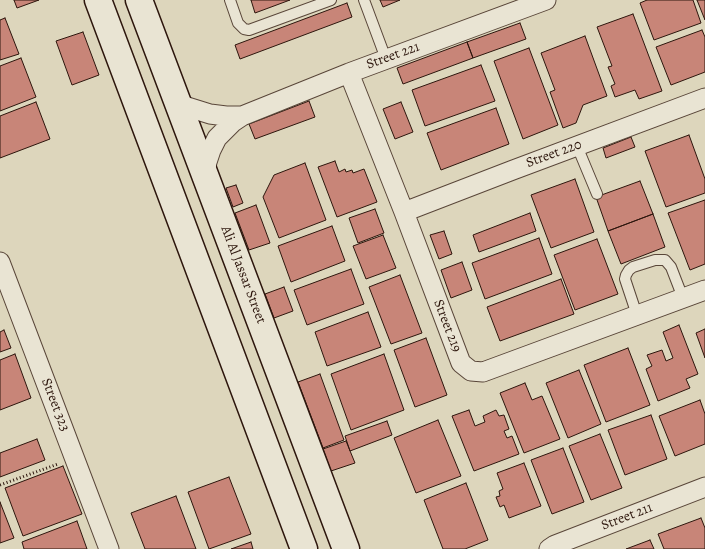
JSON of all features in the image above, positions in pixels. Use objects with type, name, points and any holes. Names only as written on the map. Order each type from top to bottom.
[{"type":"street","points":[[98,0],[304,549]]},
{"type":"street","name":"Ali Al Jassar Street","points":[[139,0],[346,549]]},
{"type":"street","name":"Street 221","points":[[205,175],[207,162],[217,138],[242,116],[518,5],[546,0]]},
{"type":"street","name":"Street 219","points":[[348,73],[404,212],[461,363],[470,371],[482,372],[705,290]]},
{"type":"street","name":"Street 220","points":[[404,212],[705,98]]},
{"type":"street","name":"Street 221","points":[[178,104],[210,114],[242,116]]},
{"type":"street","name":"Street 323","points":[[0,262],[109,549]]},
{"type":"street","points":[[277,475],[283,477],[296,476],[309,469],[314,462]]},
{"type":"street","name":"Street 211","points":[[550,549],[555,545],[705,487]]},
{"type":"street","points":[[289,508],[306,497],[326,497]]},
{"type":"lane","points":[[230,0],[241,28],[249,30],[331,0]]},
{"type":"lane","points":[[364,0],[386,59]]},
{"type":"lane","points":[[577,146],[596,194]]},
{"type":"lane","points":[[638,315],[625,279],[626,274],[629,270],[655,260],[665,260],[671,267],[683,298]]},
{"type":"path","points":[[0,485],[75,458]]},
{"type":"building","points":[[14,0],[39,0],[17,8]]},
{"type":"building","points":[[251,0],[290,0],[255,13]]},
{"type":"building","points":[[380,0],[400,0],[383,7]]},
{"type":"building","points":[[647,0],[693,0],[701,23],[654,40],[640,3]]},
{"type":"building","points":[[697,0],[705,0],[705,20]]},
{"type":"building","points":[[347,3],[352,17],[240,59],[235,45]]},
{"type":"building","points":[[633,14],[662,91],[639,99],[635,90],[615,97],[611,86],[615,84],[608,67],[612,66],[597,27]]},
{"type":"building","points":[[5,18],[19,54],[0,60],[0,20]]},
{"type":"building","points":[[520,23],[526,39],[473,58],[467,42]]},
{"type":"building","points":[[702,30],[705,37],[705,72],[671,85],[656,47]]},
{"type":"building","points":[[83,32],[99,75],[72,85],[56,41]]},
{"type":"building","points":[[585,36],[607,96],[583,105],[576,123],[563,128],[550,92],[555,90],[541,53]]},
{"type":"building","points":[[467,42],[473,58],[403,84],[397,68]]},
{"type":"building","points":[[529,48],[558,125],[523,139],[494,61]]},
{"type":"building","points":[[21,58],[36,97],[0,111],[0,66]]},
{"type":"building","points":[[481,65],[495,101],[425,126],[412,90]]},
{"type":"building","points":[[309,101],[315,117],[255,139],[249,124]]},
{"type":"building","points":[[36,102],[50,139],[0,158],[0,116]]},
{"type":"building","points":[[401,102],[413,132],[395,139],[383,109]]},
{"type":"building","points":[[496,108],[509,144],[441,170],[427,133]]},
{"type":"building","points":[[689,135],[705,179],[705,193],[666,207],[645,151]]},
{"type":"building","points":[[631,137],[635,147],[606,158],[603,148]]},
{"type":"building","points":[[335,161],[339,172],[345,169],[346,172],[352,170],[353,173],[364,169],[377,202],[337,217],[318,167]]},
{"type":"building","points":[[305,163],[326,220],[279,238],[263,197],[274,175]]},
{"type":"building","points":[[575,179],[594,232],[551,248],[531,195]]},
{"type":"building","points":[[640,181],[653,214],[608,231],[596,197]]},
{"type":"building","points":[[236,185],[243,203],[233,207],[226,188]]},
{"type":"building","points":[[705,200],[705,264],[690,270],[668,213]]},
{"type":"building","points":[[256,205],[270,243],[249,250],[235,213]]},
{"type":"building","points":[[375,209],[384,233],[358,243],[349,218]]},
{"type":"building","points":[[530,213],[536,231],[479,252],[473,235]]},
{"type":"building","points":[[653,214],[665,247],[621,264],[608,231]]},
{"type":"building","points":[[332,226],[345,261],[291,282],[278,246]]},
{"type":"building","points":[[444,231],[452,254],[439,259],[430,235]]},
{"type":"building","points":[[383,235],[396,268],[366,279],[353,246]]},
{"type":"building","points":[[539,238],[552,274],[485,299],[472,263]]},
{"type":"building","points":[[597,239],[618,294],[575,310],[554,255]]},
{"type":"building","points":[[462,262],[472,290],[451,298],[441,270]]},
{"type":"building","points":[[351,269],[364,304],[307,325],[294,290]]},
{"type":"building","points":[[400,275],[422,333],[391,344],[369,287]]},
{"type":"building","points":[[561,279],[574,314],[500,341],[487,307]]},
{"type":"building","points":[[284,287],[293,311],[274,318],[265,294]]},
{"type":"building","points":[[368,312],[381,347],[327,366],[315,332]]},
{"type":"building","points":[[679,325],[698,374],[686,379],[690,388],[658,401],[646,369],[652,366],[647,355],[662,350],[666,361],[673,358],[663,332]]},
{"type":"building","points":[[705,329],[705,358],[696,333]]},
{"type":"building","points":[[4,330],[11,348],[0,352],[0,332]]},
{"type":"building","points":[[426,338],[447,395],[415,407],[394,350]]},
{"type":"building","points":[[628,348],[650,405],[606,422],[584,365]]},
{"type":"building","points":[[15,354],[31,398],[0,410],[0,360]]},
{"type":"building","points":[[384,354],[404,410],[351,430],[331,374]]},
{"type":"building","points":[[579,370],[601,424],[568,438],[546,383]]},
{"type":"building","points":[[320,374],[344,440],[323,448],[298,382]]},
{"type":"building","points":[[525,383],[532,400],[542,396],[560,439],[524,453],[500,393]]},
{"type":"building","points":[[700,400],[705,414],[705,444],[675,456],[659,416]]},
{"type":"building","points":[[469,410],[475,426],[485,422],[483,416],[496,410],[499,416],[504,415],[509,429],[504,431],[507,438],[512,436],[519,454],[474,471],[452,416]]},
{"type":"building","points":[[651,415],[667,459],[625,475],[608,430]]},
{"type":"building","points":[[438,420],[461,476],[416,493],[394,438]]},
{"type":"building","points":[[387,421],[392,435],[350,451],[345,436]]},
{"type":"building","points":[[600,434],[622,488],[591,500],[569,446]]},
{"type":"building","points":[[37,439],[45,460],[0,477],[0,453]]},
{"type":"building","points":[[346,441],[355,463],[331,471],[323,449]]},
{"type":"building","points":[[563,448],[584,502],[552,514],[531,460]]},
{"type":"building","points":[[524,463],[541,506],[509,518],[504,505],[500,507],[496,497],[500,496],[499,491],[503,489],[497,473]]},
{"type":"building","points":[[63,466],[82,514],[23,536],[5,488]]},
{"type":"building","points":[[229,477],[251,534],[209,549],[188,492]]},
{"type":"building","points":[[466,483],[488,540],[465,549],[443,549],[424,500]]},
{"type":"building","points":[[176,496],[196,549],[145,549],[131,513]]},
{"type":"building","points":[[0,502],[14,538],[0,543]]},
{"type":"building","points":[[701,518],[705,528],[705,549],[664,549],[658,534]]},
{"type":"building","points":[[77,521],[87,549],[24,549],[22,542]]},
{"type":"building","points":[[650,540],[654,549],[626,549]]},
{"type":"building","points":[[251,542],[253,549],[231,549]]}]
